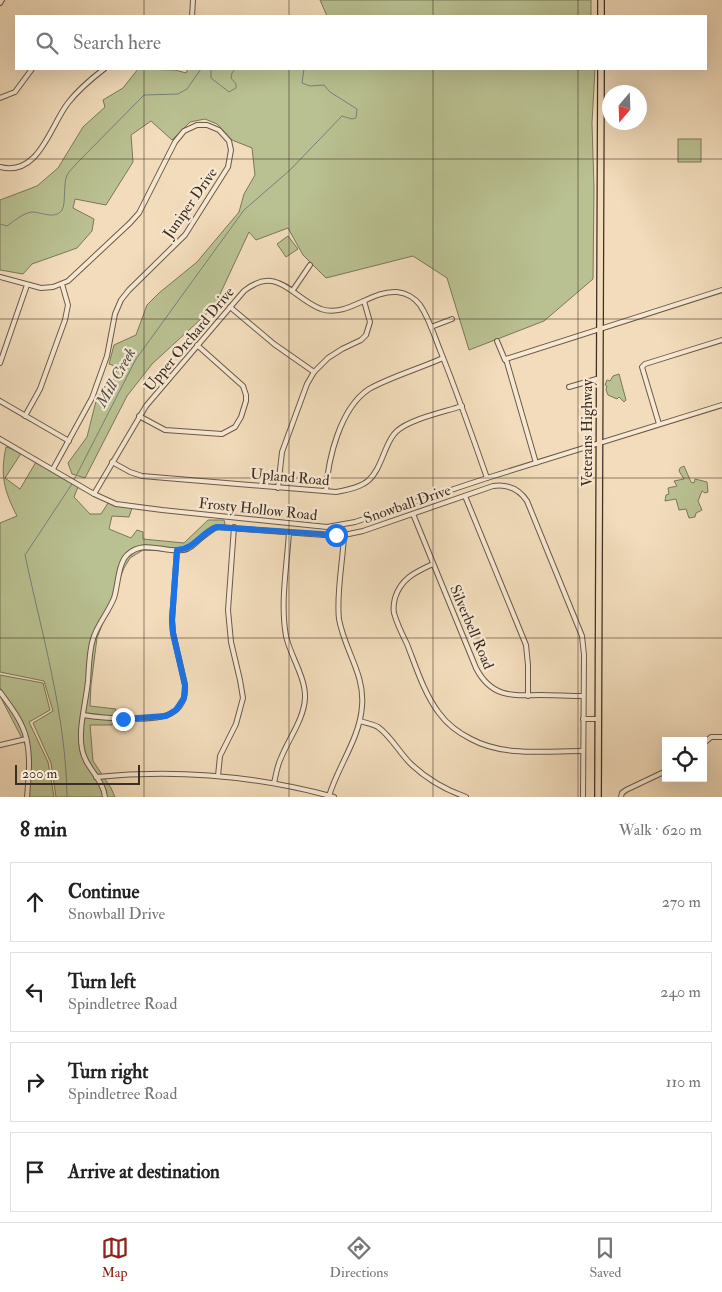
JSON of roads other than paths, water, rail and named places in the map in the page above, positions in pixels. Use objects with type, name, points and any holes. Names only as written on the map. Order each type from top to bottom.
[{"type":"main road","points":[[601,0],[601,15]]},
{"type":"main road","name":"Veterans Highway","points":[[598,797],[601,70]]},
{"type":"street","points":[[192,15],[193,0]]},
{"type":"street","points":[[0,98],[15,92],[31,70]]},
{"type":"street","points":[[95,70],[98,74]]},
{"type":"street","points":[[0,167],[8,169],[18,166],[37,155],[67,104],[103,70]]},
{"type":"street","name":"Juniper Drive","points":[[0,277],[46,288],[62,284],[82,270],[139,213],[179,135],[194,126],[202,124],[216,128],[229,141],[232,150],[228,167],[185,235],[121,300],[115,314],[109,349],[92,398],[53,470]]},
{"type":"street","points":[[293,290],[310,265]]},
{"type":"street","name":"Upper Orchard Drive","points":[[94,494],[139,416],[244,291],[259,282],[276,282],[293,290],[316,307],[328,311],[340,310],[386,293],[396,292],[411,297],[419,304],[431,327],[462,406],[487,478]]},
{"type":"street","points":[[0,363],[27,284]]},
{"type":"street","points":[[25,416],[43,383],[66,315],[68,301],[62,284]]},
{"type":"street","points":[[505,360],[513,355],[722,290]]},
{"type":"street","points":[[278,488],[280,461],[284,445],[307,384],[314,372],[333,354],[366,335],[370,322],[364,301]]},
{"type":"street","points":[[230,307],[274,344],[314,372]]},
{"type":"street","points":[[431,327],[452,319]]},
{"type":"street","points":[[659,424],[642,367],[646,364],[722,340]]},
{"type":"street","points":[[497,341],[505,360],[536,463]]},
{"type":"street","points":[[139,416],[165,430],[217,435],[227,432],[238,423],[246,401],[243,386],[198,345]]},
{"type":"street","points":[[326,491],[330,457],[348,411],[358,398],[371,388],[444,358]]},
{"type":"street","points":[[569,388],[600,378]]},
{"type":"street","points":[[0,401],[69,441]]},
{"type":"street","name":"Frosty Hollow Road","points":[[0,439],[107,501],[125,506],[328,527],[354,522],[722,404]]},
{"type":"street","name":"Upland Road","points":[[112,462],[142,476],[278,488],[344,491],[367,482],[377,472],[390,439],[397,431],[413,422],[462,406]]},
{"type":"street","name":"Snowball Drive","points":[[105,797],[103,788],[86,762],[82,751],[84,715],[93,637],[113,599],[124,560],[132,552],[142,548],[187,549],[211,528],[217,527],[344,535],[413,514],[493,486],[503,486],[516,490],[527,501],[582,636],[584,655],[583,797]]},
{"type":"street","points":[[465,496],[526,645],[528,696]]},
{"type":"street","name":"Silverbell Road","points":[[413,514],[480,676],[491,687],[503,694],[583,696]]},
{"type":"street","points":[[218,776],[220,756],[236,724],[243,698],[231,642],[228,616],[234,528]]},
{"type":"street","points":[[274,784],[281,758],[301,716],[305,697],[304,685],[289,646],[284,625],[289,532]]},
{"type":"street","points":[[329,796],[360,721],[363,698],[361,683],[344,637],[339,612],[344,535]]},
{"type":"street","points":[[84,715],[123,719],[160,717],[171,714],[182,702],[185,694],[185,685],[172,620],[177,550]]},
{"type":"street","points":[[433,564],[406,578],[398,588],[394,609],[396,620],[428,696],[444,719],[469,739],[496,748],[516,751],[583,751]]},
{"type":"street","points":[[0,692],[22,725],[26,739],[28,756],[27,797]]},
{"type":"street","points":[[583,719],[598,719]]},
{"type":"street","points":[[360,721],[371,724],[381,730],[406,760],[424,775],[450,791],[466,797]]},
{"type":"street","points":[[707,741],[712,737],[722,737]]},
{"type":"street","points":[[0,745],[26,739]]},
{"type":"street","points":[[621,797],[622,793],[626,790],[662,773]]},
{"type":"street","points":[[96,777],[139,774],[218,776],[274,784],[334,797]]},
{"type":"waterway","name":"Mill Creek","points":[[0,224],[7,226],[32,212],[52,215],[59,213],[63,207],[68,174],[144,95],[178,94],[187,89],[200,70]]},
{"type":"waterway","name":"Mill Creek","points":[[211,70],[211,78],[229,92],[236,88],[236,84],[231,78],[234,70]]},
{"type":"waterway","name":"Mill Creek","points":[[74,480],[136,359],[244,210],[290,170],[342,116],[352,119],[356,118],[357,109],[330,92],[324,85],[310,86],[302,83],[304,70]]},
{"type":"waterway","name":"Mill Creek","points":[[67,797],[66,766],[58,705],[25,555],[72,484]]}]
